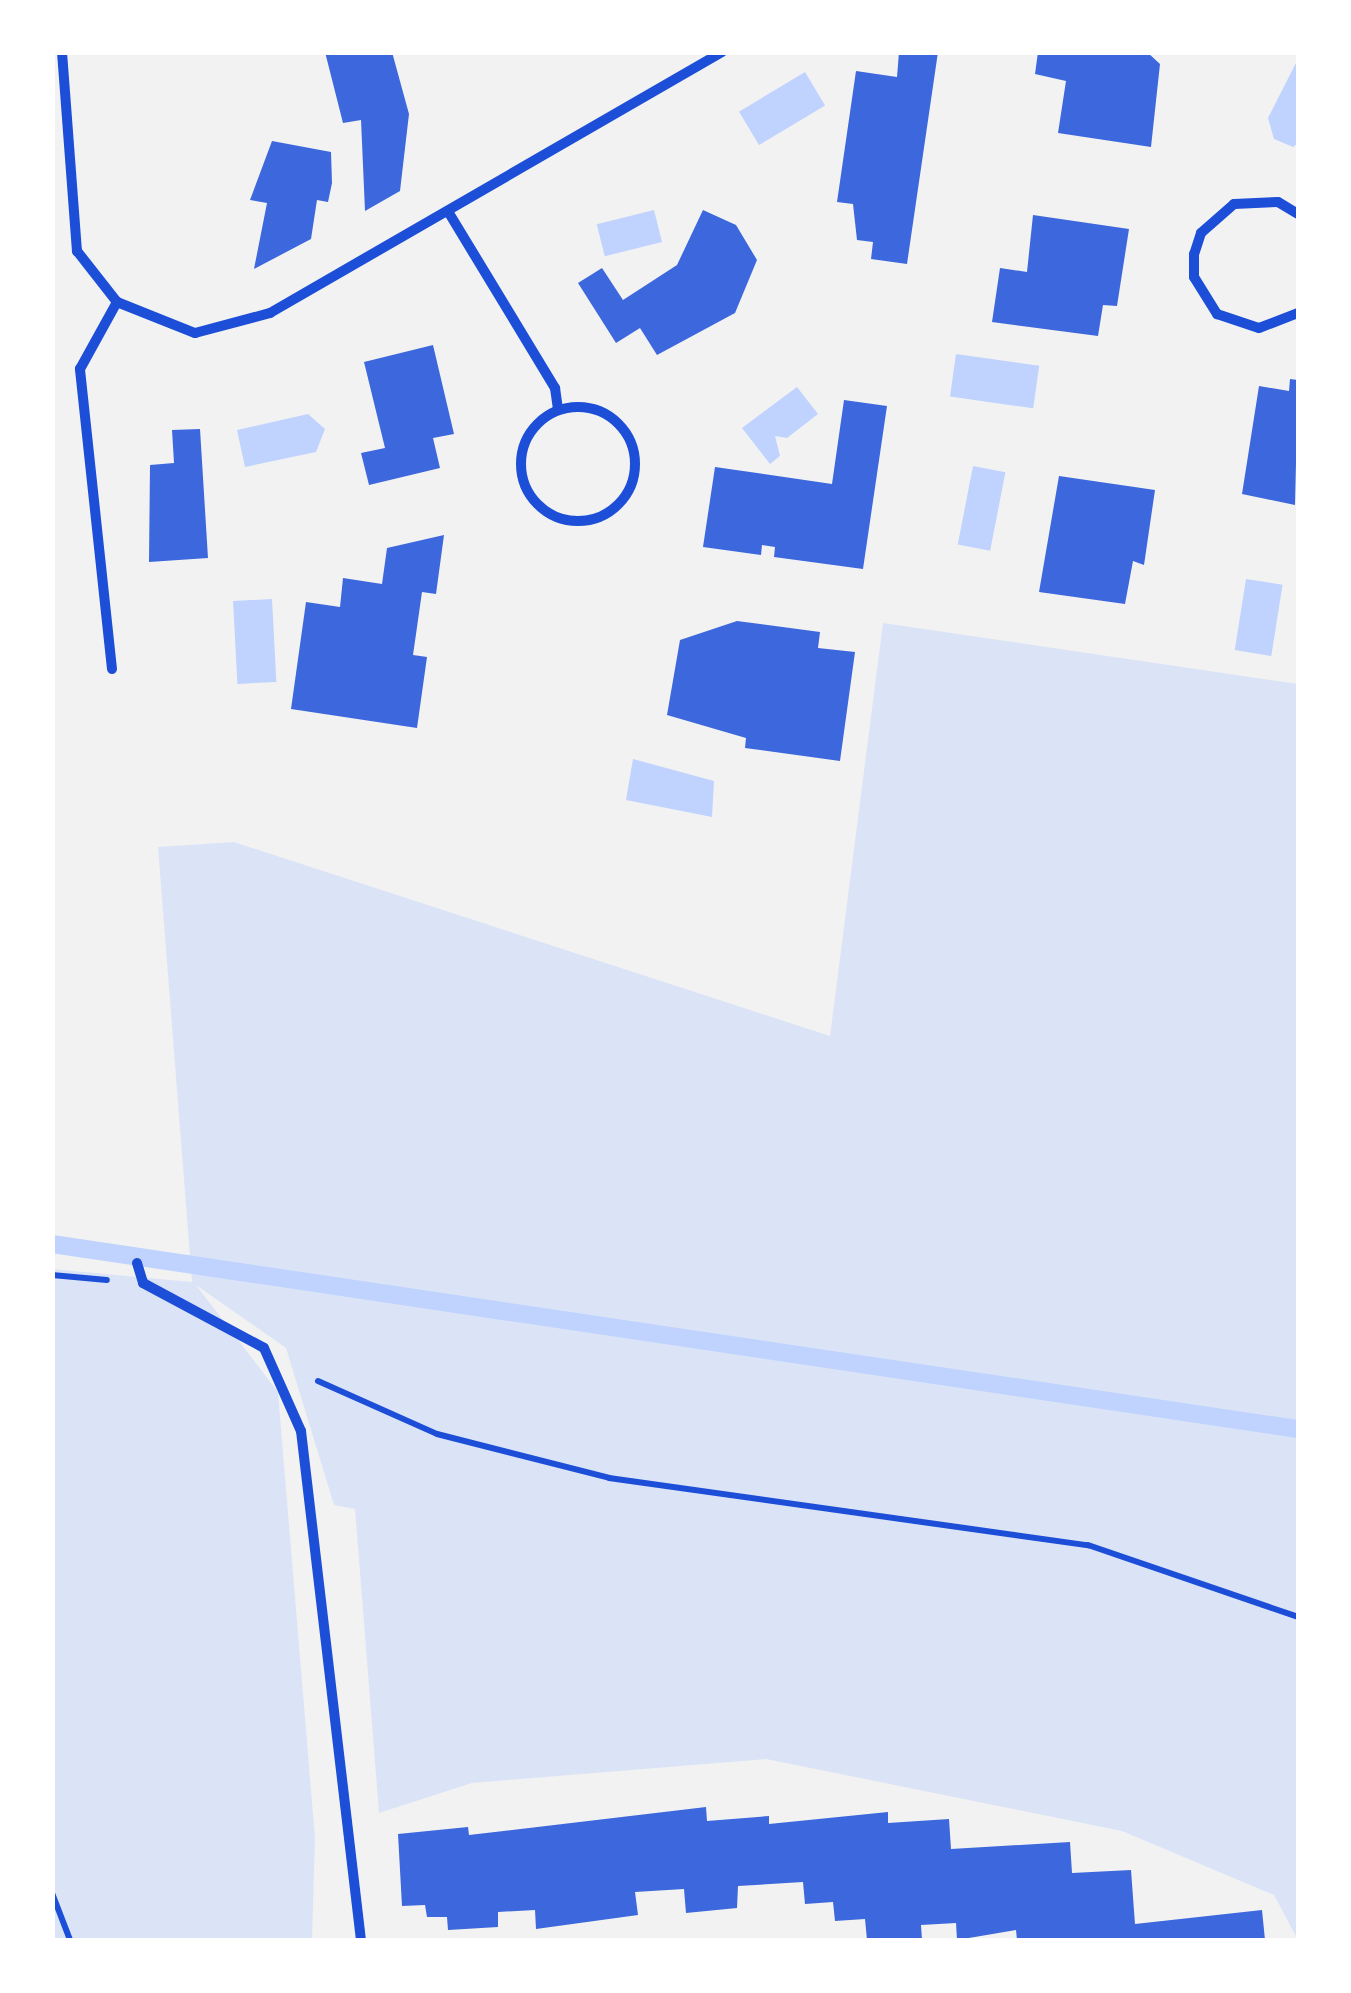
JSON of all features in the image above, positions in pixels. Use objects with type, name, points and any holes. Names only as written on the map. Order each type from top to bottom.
[{"type":"street","points":[[62,52],[78,251],[117,302],[194,333],[270,313],[722,52]]},
{"type":"street","points":[[1298,214],[1278,202],[1234,204],[1200,232],[1194,254],[1194,277],[1218,314],[1259,328],[1298,313]]},
{"type":"street","points":[[448,213],[555,388],[558,409]]},
{"type":"street","points":[[112,668],[80,369],[117,302]]},
{"type":"street","points":[[558,409],[603,411],[633,444],[630,488],[598,518],[554,517],[524,484],[525,440],[558,409]]},
{"type":"street","points":[[137,1262],[144,1283],[264,1348],[301,1431],[361,1940]]},
{"type":"path","points":[[52,1275],[144,1283]]},
{"type":"path","points":[[264,1348],[335,1391],[437,1434],[608,1478],[1088,1545],[1298,1616]]},
{"type":"path","points":[[52,1893],[70,1940]]},
{"type":"shaded area","points":[[883,623],[1298,684],[1298,1940],[1274,1895],[1122,1831],[766,1759],[472,1783],[379,1813],[355,1509],[334,1505],[286,1348],[196,1285],[278,1392],[315,1838],[312,1940],[53,1940],[52,1269],[192,1282],[158,847],[234,842],[830,1036]]},
{"type":"water","points":[[1298,59],[1298,143],[1293,147],[1274,139],[1268,118]]},
{"type":"water","points":[[805,72],[825,105],[759,145],[739,112]]},
{"type":"water","points":[[654,210],[662,242],[605,256],[597,224]]},
{"type":"water","points":[[956,354],[1039,366],[1033,408],[950,397]]},
{"type":"water","points":[[797,387],[818,414],[787,438],[775,436],[780,456],[770,464],[742,428]]},
{"type":"water","points":[[308,414],[325,429],[316,452],[245,467],[237,430]]},
{"type":"water","points":[[973,466],[1005,472],[990,551],[958,545]]},
{"type":"water","points":[[1246,579],[1283,585],[1271,656],[1235,650]]},
{"type":"water","points":[[272,599],[276,682],[237,684],[233,601]]},
{"type":"water","points":[[633,759],[714,781],[712,817],[626,800]]},
{"type":"building","points":[[325,52],[392,52],[409,114],[400,191],[365,211],[361,120],[343,123]]},
{"type":"building","points":[[899,52],[938,52],[907,264],[871,259],[873,242],[857,240],[853,204],[837,202],[856,71],[897,77]]},
{"type":"building","points":[[1038,52],[1147,52],[1160,64],[1151,147],[1058,133],[1066,81],[1035,74]]},
{"type":"building","points":[[272,141],[331,152],[332,183],[328,202],[317,200],[311,239],[254,269],[267,203],[250,200]]},
{"type":"building","points":[[703,210],[736,225],[757,260],[735,313],[657,355],[640,328],[616,343],[578,283],[602,268],[623,300],[677,265]]},
{"type":"building","points":[[1033,215],[1129,229],[1117,306],[1103,305],[1098,336],[992,322],[1000,268],[1027,272]]},
{"type":"building","points":[[433,345],[454,434],[433,438],[440,468],[369,485],[361,453],[385,448],[364,362]]},
{"type":"building","points":[[1290,379],[1298,380],[1295,505],[1242,494],[1259,386],[1289,391]]},
{"type":"building","points":[[844,400],[887,406],[863,569],[774,557],[775,547],[762,545],[761,555],[703,547],[715,467],[832,484]]},
{"type":"building","points":[[200,429],[208,558],[149,562],[150,465],[174,463],[172,430]]},
{"type":"building","points":[[1059,476],[1155,490],[1144,565],[1133,561],[1125,604],[1039,592]]},
{"type":"building","points":[[444,535],[436,594],[422,592],[413,655],[427,657],[417,728],[291,709],[306,602],[340,607],[343,578],[382,584],[387,548]]},
{"type":"building","points":[[737,621],[820,632],[818,648],[855,652],[840,761],[745,748],[746,738],[667,715],[680,640]]},
{"type":"building","points":[[706,1807],[707,1821],[769,1816],[769,1824],[888,1812],[888,1823],[949,1819],[951,1849],[1070,1842],[1072,1873],[1131,1870],[1135,1924],[1262,1910],[1265,1940],[1017,1940],[1016,1930],[957,1940],[956,1923],[921,1925],[922,1940],[867,1940],[865,1919],[835,1921],[833,1902],[805,1904],[803,1882],[738,1886],[737,1908],[686,1913],[684,1889],[635,1892],[638,1915],[536,1929],[535,1910],[498,1912],[498,1927],[448,1930],[447,1917],[427,1917],[425,1905],[402,1906],[398,1834],[468,1827],[469,1835]]},
{"type":"waterway","points":[[52,1244],[1298,1429]]}]
